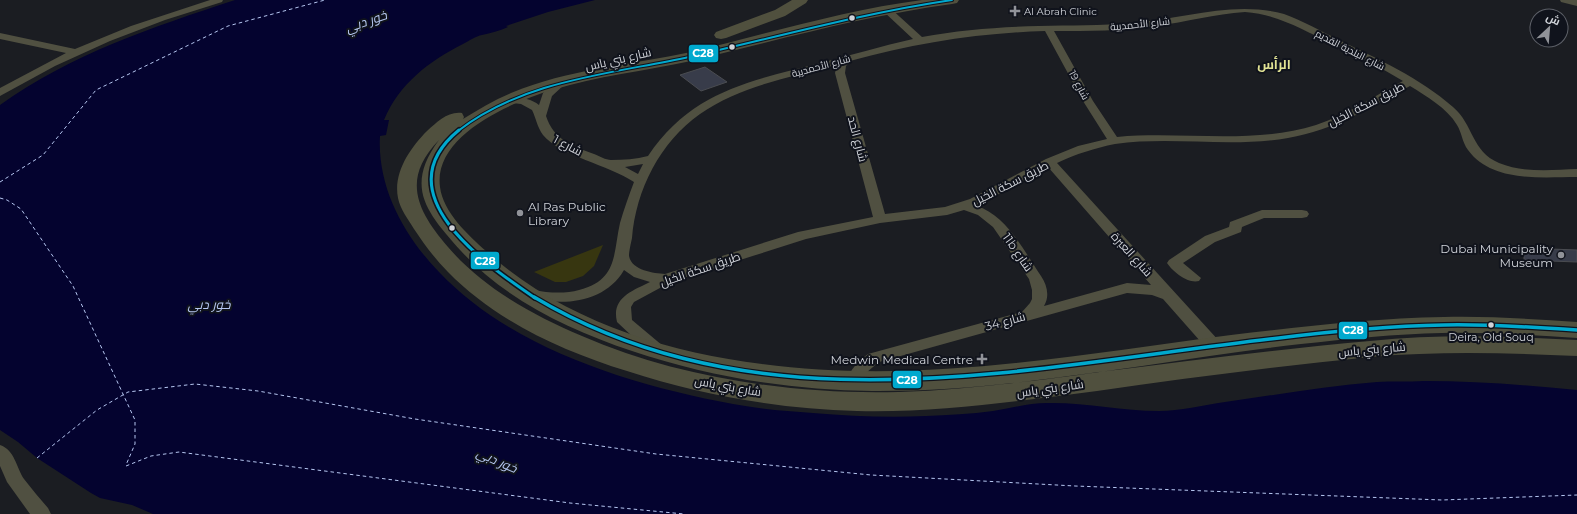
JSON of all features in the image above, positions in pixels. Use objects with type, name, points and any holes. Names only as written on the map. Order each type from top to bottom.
[{"type":"main road","name":"شارع بني ياس","points":[[801,0],[780,13],[741,29],[663,56],[561,82],[507,100],[475,118],[450,138],[438,154],[431,171],[430,189],[436,206],[452,228],[470,248],[494,270],[522,291],[550,308],[618,338],[657,350],[706,363],[760,373],[801,378],[854,381],[922,381],[970,378],[1058,368],[1214,346],[1406,326],[1489,325],[1576,336]]},
{"type":"main road","points":[[663,56],[886,9],[952,0]]},
{"type":"main road","name":"شارع بني ياس","points":[[663,56],[594,65],[497,94],[476,104],[446,124],[425,144],[415,159],[408,175],[407,192],[411,208],[426,235],[450,262],[480,288],[517,314],[561,338],[614,358],[672,376],[802,398],[871,402],[939,400],[1005,395],[1238,363],[1374,348],[1441,344],[1489,344],[1576,336]]},
{"type":"street","points":[[0,94],[35,72],[75,52],[148,24],[219,0]]},
{"type":"street","points":[[1564,0],[1577,3]]},
{"type":"street","name":"شارع البلدية القديم","points":[[1233,4],[1281,16],[1367,58],[1434,97],[1454,114],[1465,129],[1471,146],[1482,158],[1507,169],[1522,173],[1577,172]]},
{"type":"street","name":"شارع الأحمديية","points":[[522,291],[538,296],[558,298],[586,293],[596,289],[611,279],[619,267],[631,208],[641,181],[653,158],[666,139],[683,121],[717,100],[771,79],[920,41],[986,32],[1048,28],[1142,25],[1172,21],[1233,4]]},
{"type":"street","points":[[886,9],[920,41]]},
{"type":"street","name":"شارع 19","points":[[1048,28],[1091,106],[1114,141]]},
{"type":"street","points":[[0,36],[75,52]]},
{"type":"street","name":"شارع الحد","points":[[846,60],[841,66],[840,73],[880,220]]},
{"type":"street","points":[[540,116],[544,108],[547,95],[561,82]]},
{"type":"street","name":"طريق سكة الخيل","points":[[657,350],[625,322],[623,315],[624,307],[629,299],[666,279],[799,236],[880,220],[928,214],[964,206],[975,202],[1050,162],[1080,148],[1114,141],[1160,138],[1242,139],[1295,133],[1332,123],[1409,82]]},
{"type":"street","name":"شارع 1","points":[[507,100],[525,101],[532,104],[540,111],[540,116],[547,132],[558,142],[624,170],[641,181]]},
{"type":"street","name":"شارع 1","points":[[606,163],[627,163],[653,158]]},
{"type":"street","name":"شارع العبرة","points":[[1050,162],[1214,346]]},
{"type":"street","name":"11b شارع","points":[[964,206],[984,213],[998,224],[1036,279],[1040,289],[1040,298],[1036,308],[1028,315]]},
{"type":"street","points":[[1194,278],[1174,263],[1210,239],[1236,229],[1235,225],[1238,222],[1262,214],[1302,214]]},
{"type":"street","points":[[622,255],[629,268],[636,273],[666,279]]},
{"type":"street","name":"شارع 34","points":[[854,381],[861,368],[874,358],[1028,315],[1127,288],[1147,289],[1168,294]]},
{"type":"street","points":[[0,452],[8,463],[16,482],[41,514]]},
{"type":"shaded area","points":[[603,245],[594,266],[583,276],[566,282],[555,282],[534,272]]},
{"type":"water","name":"خور دبي","points":[[235,0],[595,0],[548,12],[506,26],[508,27],[501,30],[477,36],[438,58],[416,75],[398,95],[384,120],[389,120],[386,135],[380,136],[380,155],[388,192],[404,227],[426,258],[468,299],[501,322],[537,343],[575,360],[654,386],[733,404],[783,411],[869,416],[912,417],[968,414],[1045,403],[1079,404],[1146,411],[1167,411],[1320,388],[1383,382],[1462,382],[1577,390],[1577,514],[153,514],[132,505],[100,498],[37,458],[18,442],[0,430],[0,105],[27,87],[84,56],[143,32]]},
{"type":"building","points":[[705,67],[727,82],[701,91],[680,75]]},
{"type":"building","points":[[1524,248],[1577,250],[1577,262],[1524,260]]},
{"type":"ferry route","points":[[0,182],[43,155],[96,90],[228,26],[325,0]]},
{"type":"ferry route","points":[[0,198],[7,200],[21,209],[73,286],[123,395]]},
{"type":"ferry route","points":[[123,395],[128,392],[195,384],[258,391],[415,419],[656,454],[871,475],[1075,486],[1442,500],[1577,495]]},
{"type":"ferry route","points":[[37,458],[97,410],[123,395]]},
{"type":"ferry route","points":[[123,395],[135,420],[135,444],[126,465]]},
{"type":"ferry route","points":[[126,466],[151,456],[179,452],[570,503],[684,514]]},
{"type":"transit line","name":"C28","points":[[952,0],[885,11],[688,57],[577,79],[524,95],[498,106],[473,120],[459,130],[443,145],[437,155],[430,177],[431,188],[435,201],[455,232],[474,251],[503,276],[535,298],[570,318],[607,334],[645,347],[722,367],[760,373],[818,379],[877,381],[935,379],[993,375],[1226,344],[1361,330],[1415,326],[1459,325],[1577,330]]},
{"type":"place","name":"Al Abrah Clinic","points":[[1015,11]]},
{"type":"place","name":"Al Ras Public Library","points":[[520,213]]},
{"type":"place","name":"Dubai Municipality Museum","points":[[1561,255]]},
{"type":"place","name":"Deira, Old Souq","points":[[1491,325]]},
{"type":"place","name":"Medwin Medical Centre","points":[[982,359]]},
{"type":"district","name":"الرأس","points":[[1274,64]]}]
